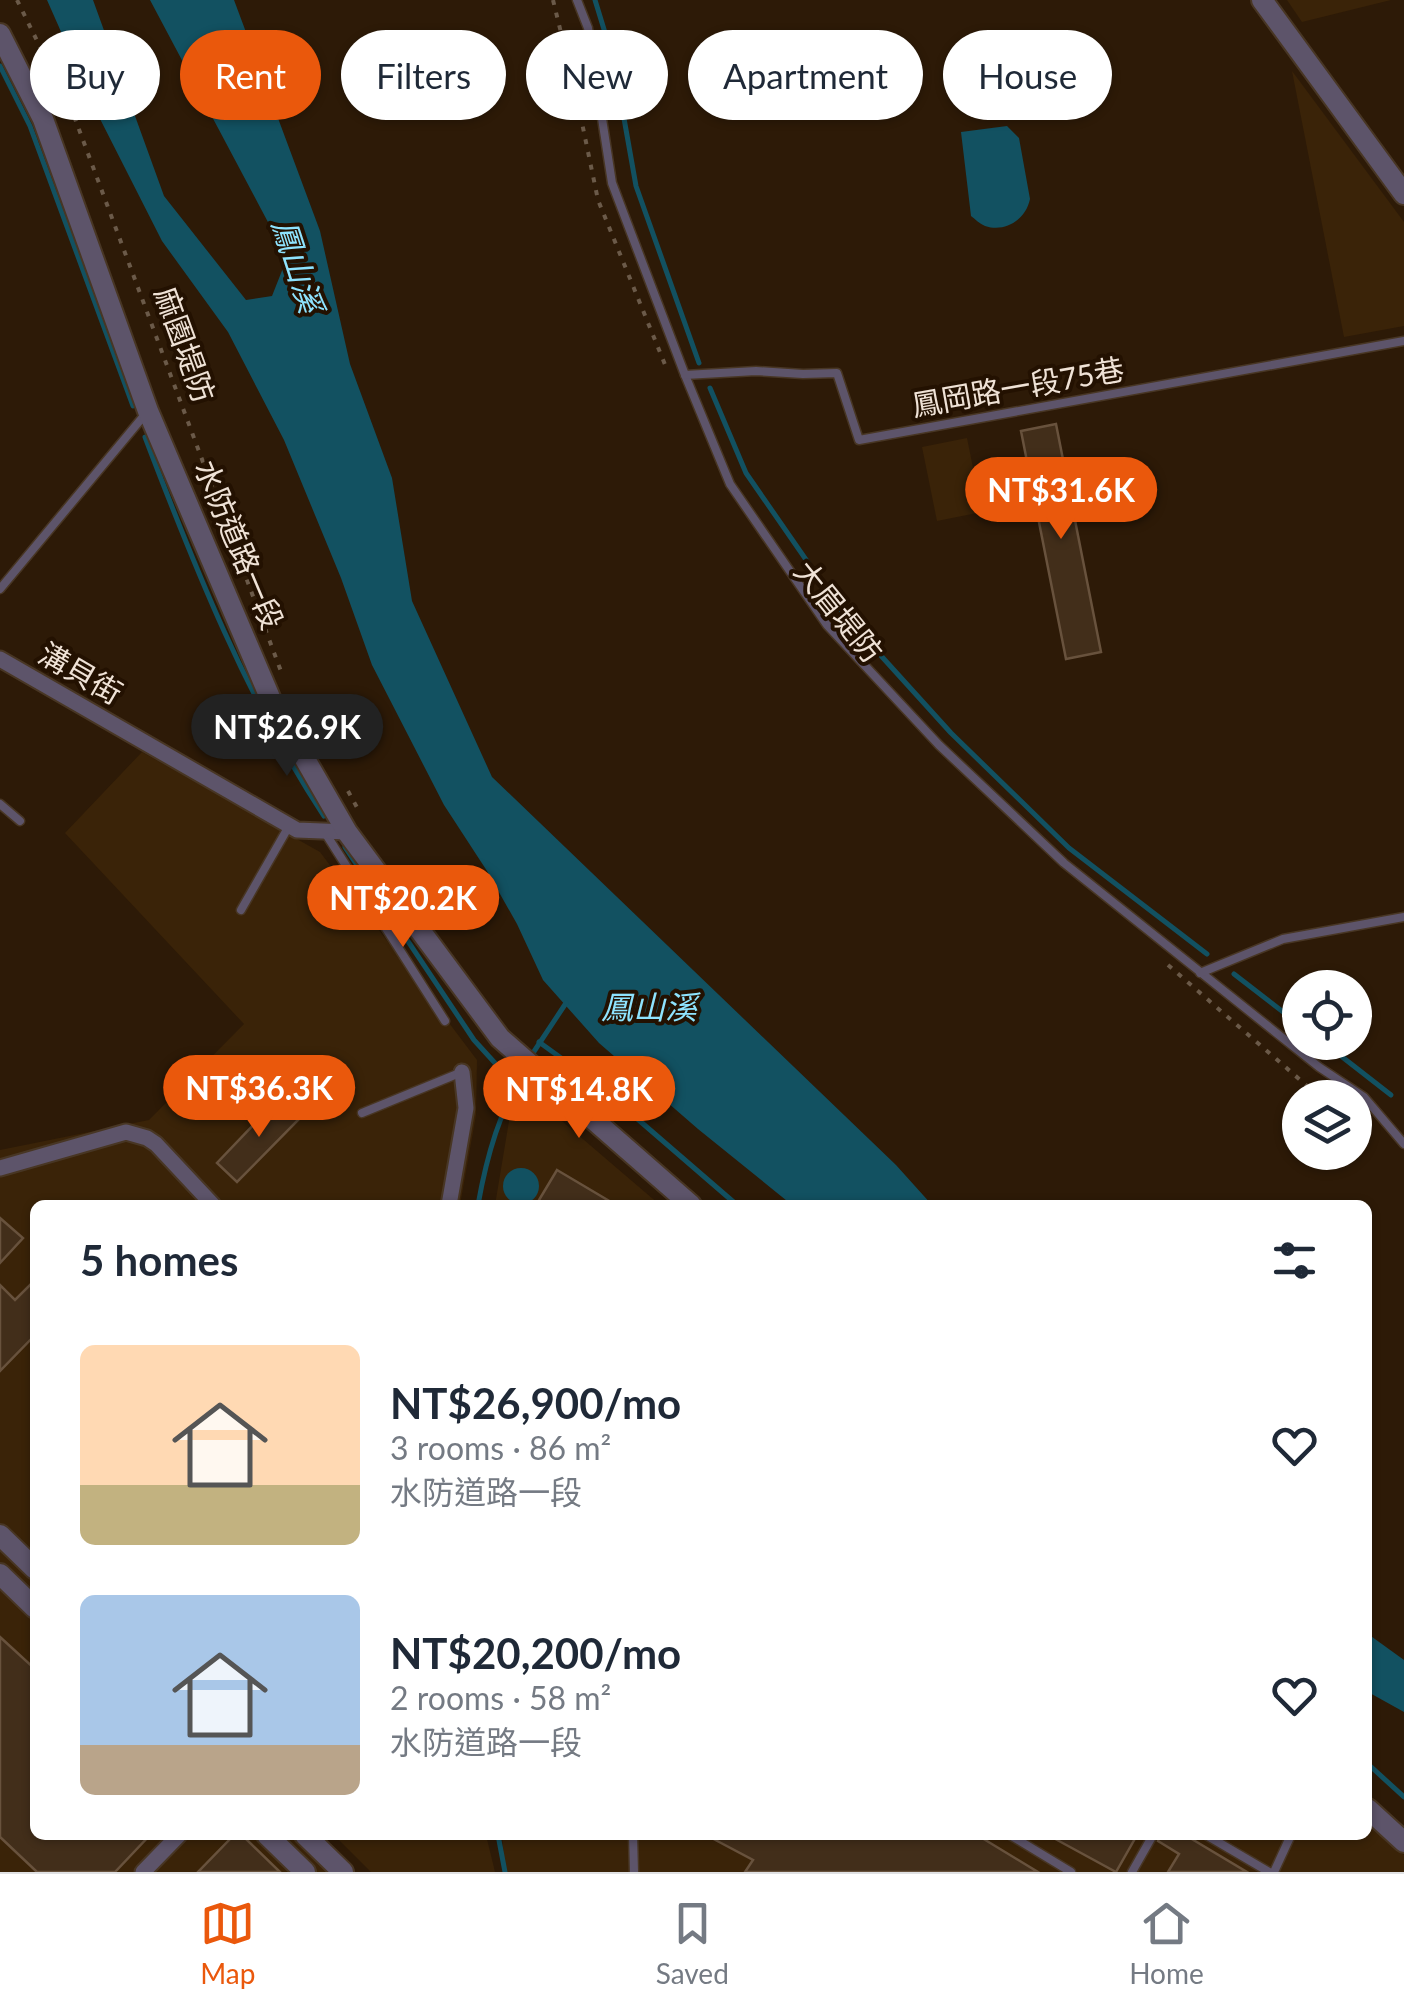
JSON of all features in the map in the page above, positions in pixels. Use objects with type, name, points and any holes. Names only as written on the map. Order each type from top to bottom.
[{"type":"street","points":[[1262,0],[1404,194]]},
{"type":"street","name":"水防道路一段","points":[[0,34],[43,119],[148,411],[270,700],[347,832],[500,1038],[685,1200]]},
{"type":"street","name":"溝貝街","points":[[0,659],[297,830],[347,832]]},
{"type":"street","points":[[450,1200],[466,1108],[462,1072]]},
{"type":"street","points":[[0,1168],[126,1132],[156,1144],[208,1200]]},
{"type":"street","points":[[0,1534],[30,1564]]},
{"type":"street","points":[[0,1574],[30,1603]]},
{"type":"street","points":[[1372,1813],[1404,1842]]},
{"type":"street","points":[[143,1872],[174,1840]]},
{"type":"street","points":[[273,1840],[305,1872]]},
{"type":"street","points":[[313,1840],[343,1872]]},
{"type":"lane","points":[[578,0],[588,28],[612,183],[686,375],[730,484],[828,625],[939,745],[1050,850],[1319,1067],[1364,1096],[1402,1138]]},
{"type":"lane","name":"鳳岡路一段75巷","points":[[686,375],[756,371],[837,373],[858,440],[1404,341]]},
{"type":"lane","points":[[0,589],[148,411]]},
{"type":"lane","points":[[0,804],[20,822]]},
{"type":"lane","points":[[241,910],[290,826]]},
{"type":"lane","points":[[324,831],[444,1021]]},
{"type":"lane","points":[[1200,972],[1283,939],[1404,917]]},
{"type":"lane","points":[[362,1113],[462,1072]]},
{"type":"lane","points":[[633,1840],[634,1872]]},
{"type":"lane","points":[[1018,1840],[1071,1872]]},
{"type":"lane","points":[[1132,1872],[1149,1840]]},
{"type":"lane","points":[[1215,1840],[1272,1872],[1288,1840]]},
{"type":"path","name":"麻園堤防","points":[[16,0],[74,116],[282,672]]},
{"type":"path","points":[[553,0],[598,200],[669,373]]},
{"type":"path","points":[[344,784],[360,813]]},
{"type":"path","points":[[1164,962],[1300,1080]]},
{"type":"shaded area","points":[[1287,0],[1391,0],[1302,22]]},
{"type":"shaded area","points":[[1292,71],[1404,222],[1404,326],[1344,337]]},
{"type":"shaded area","points":[[967,438],[982,512],[937,521],[922,447]]},
{"type":"shaded area","points":[[142,752],[320,852],[477,1060],[476,1115],[461,1200],[30,1200],[30,1840],[298,1840],[330,1872],[0,1872],[0,1150],[149,1120],[244,1024],[65,833]]},
{"type":"shaded area","points":[[535,1098],[654,1200],[496,1200],[509,1121]]},
{"type":"shaded area","points":[[1372,1827],[1404,1855],[1404,1872],[505,1872],[502,1840],[1372,1840]]},
{"type":"shaded area","points":[[339,1840],[487,1840],[495,1872],[371,1872]]},
{"type":"water","name":"鳳山溪","points":[[47,0],[93,0],[104,30],[60,30]]},
{"type":"water","name":"鳳山溪","points":[[150,0],[234,0],[245,30],[180,30],[180,56]]},
{"type":"water","name":"鳳山溪","points":[[101,120],[136,120],[164,196],[246,300],[272,296],[287,258],[214,120],[279,120],[320,231],[350,364],[392,478],[412,601],[492,777],[896,1165],[928,1200],[786,1200],[599,1043],[543,980],[517,924],[444,805],[372,665],[284,440],[228,332],[162,241]]},
{"type":"water","points":[[1007,126],[1019,138],[1030,199],[1014,223],[993,228],[971,216],[961,132]]},
{"type":"water","points":[[514,1169],[528,1169],[538,1179],[538,1193],[532,1200],[510,1200],[504,1193],[504,1179]]},
{"type":"water","points":[[1372,1637],[1404,1660],[1404,1712],[1372,1694]]},
{"type":"building","points":[[1056,424],[1101,652],[1066,659],[1021,431]]},
{"type":"building","points":[[279,1098],[300,1118],[237,1182],[217,1163]]},
{"type":"building","points":[[557,1170],[608,1200],[539,1200]]},
{"type":"building","points":[[0,1218],[23,1238],[0,1263]]},
{"type":"building","points":[[0,1285],[15,1300],[30,1285],[30,1340],[0,1371]]},
{"type":"building","points":[[0,1637],[30,1664],[30,1840],[145,1840],[115,1872],[37,1872],[0,1837]]},
{"type":"building","points":[[229,1840],[247,1840],[280,1872],[198,1872]]},
{"type":"building","points":[[715,1840],[985,1840],[1038,1872],[745,1872],[753,1860]]},
{"type":"building","points":[[1057,1840],[1134,1840],[1116,1872]]},
{"type":"building","points":[[1193,1840],[1247,1872],[1168,1872],[1179,1854],[1158,1841]]},
{"type":"waterway","points":[[595,0],[614,62],[636,186],[699,363]]},
{"type":"waterway","points":[[0,66],[30,126],[133,406]]},
{"type":"waterway","points":[[710,388],[746,473],[845,616],[951,733],[1069,848],[1207,954]]},
{"type":"waterway","points":[[145,437],[203,583],[247,680],[324,816]]},
{"type":"waterway","points":[[345,847],[474,1040],[515,1085]]},
{"type":"waterway","points":[[1234,974],[1282,1011]]},
{"type":"waterway","points":[[531,1056],[566,1003]]},
{"type":"waterway","points":[[539,1042],[597,1084],[731,1200]]},
{"type":"waterway","points":[[1346,1060],[1391,1095]]},
{"type":"waterway","points":[[479,1200],[496,1133],[526,1066]]},
{"type":"waterway","points":[[1372,1768],[1404,1797]]},
{"type":"waterway","points":[[499,1840],[505,1872]]}]
